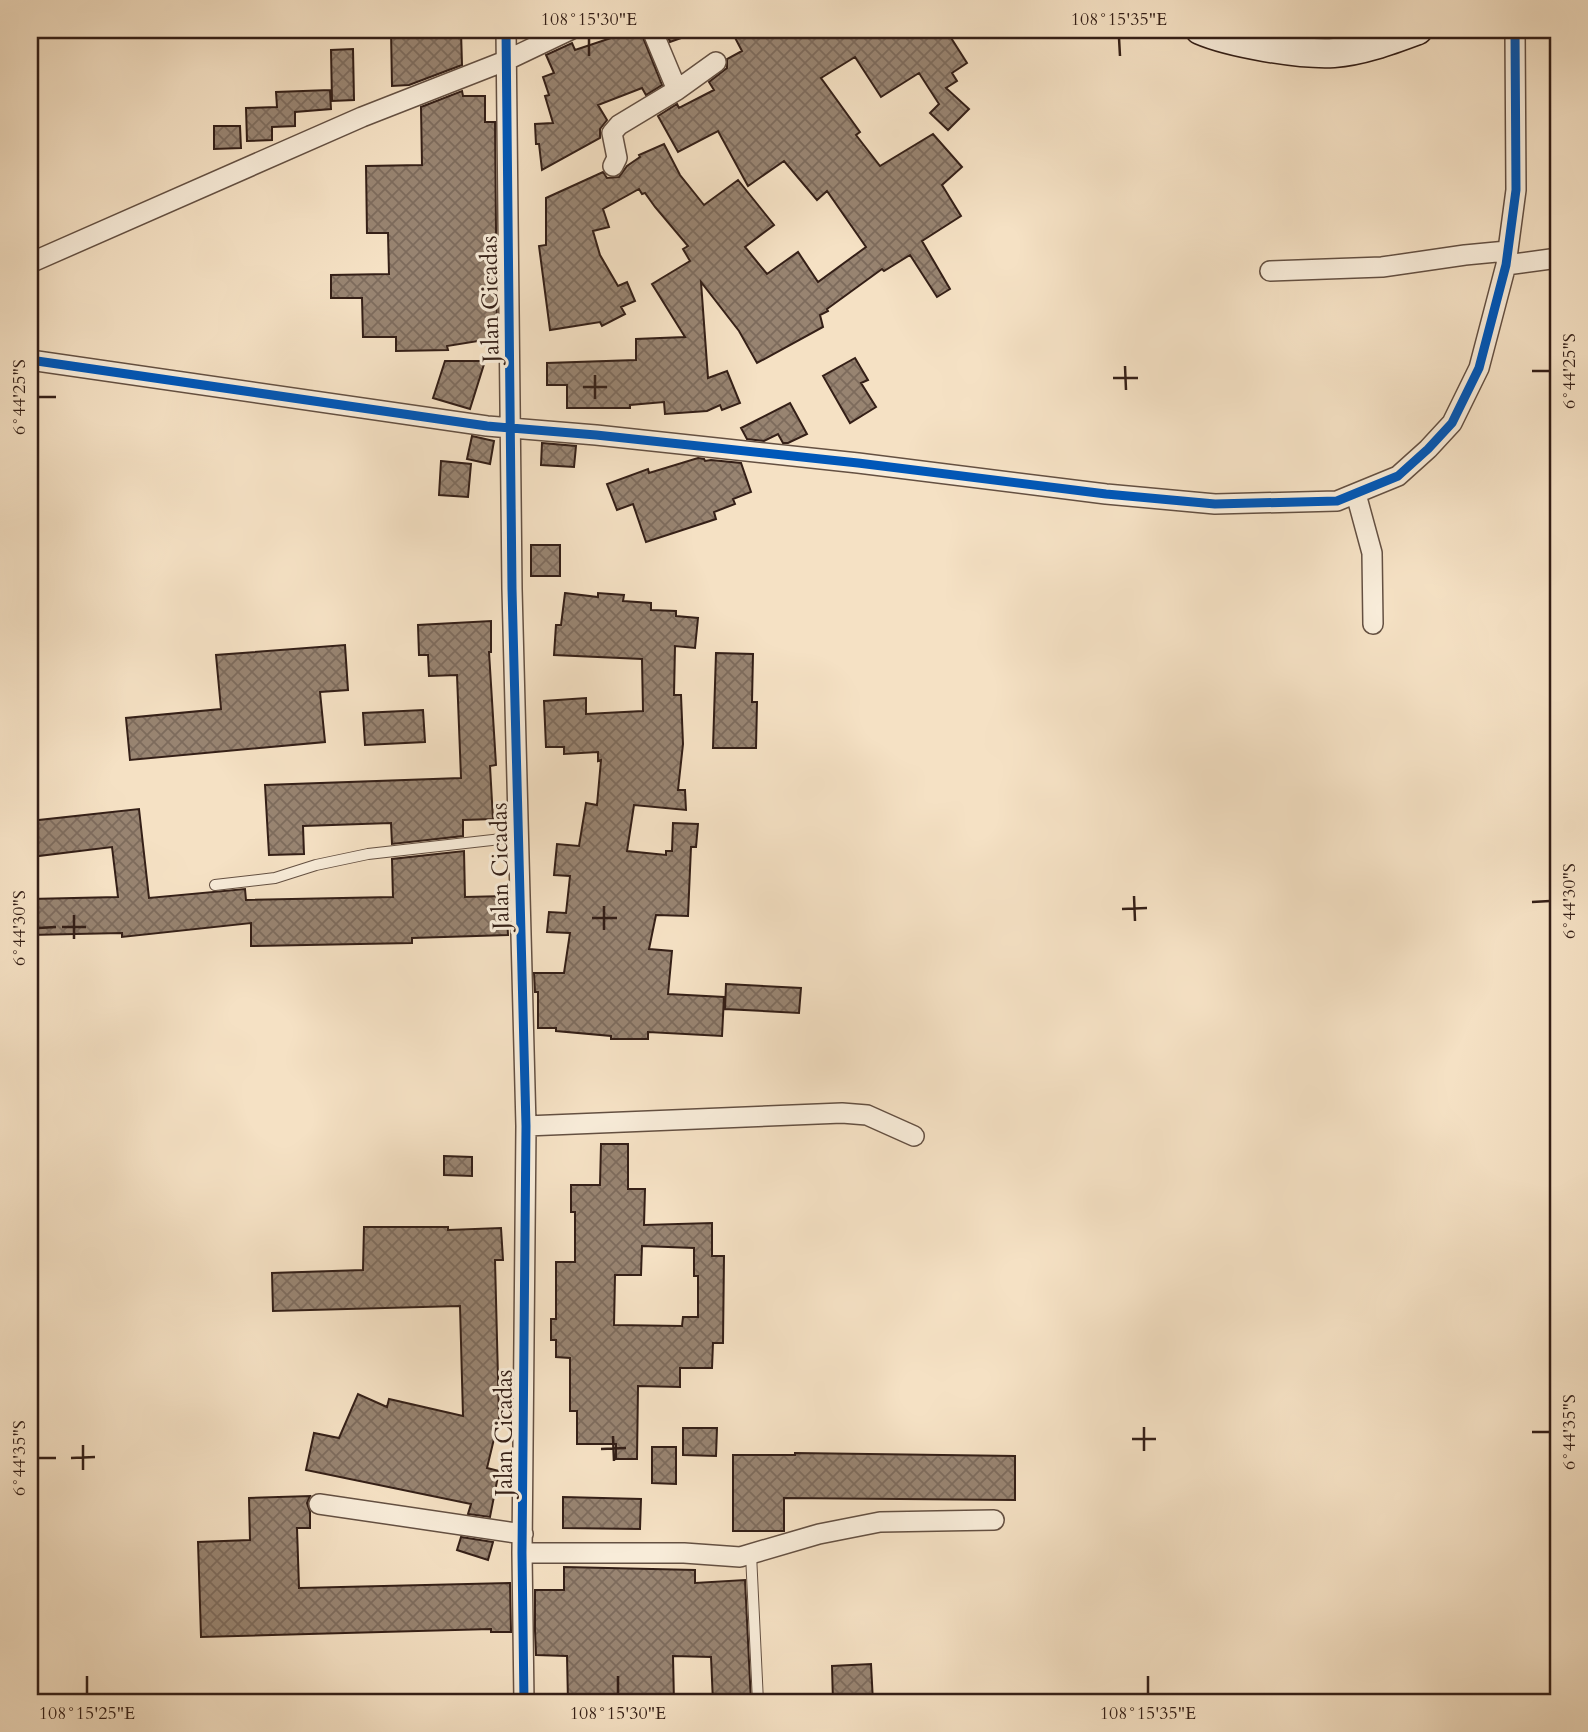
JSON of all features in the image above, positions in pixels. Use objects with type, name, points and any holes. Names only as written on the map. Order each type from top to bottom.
[{"type":"main road","points":[[1200,30],[1249,44],[1333,53],[1368,47],[1418,30]]},
{"type":"street","name":"Jalan Cicadas","points":[[506,30],[510,427],[526,1126],[524,1702]]},
{"type":"street","points":[[30,263],[362,117],[505,61],[570,30]]},
{"type":"street","points":[[652,30],[677,90]]},
{"type":"street","points":[[30,360],[322,403],[510,427],[858,463],[1106,494],[1215,504],[1337,501],[1398,476],[1428,449],[1452,423],[1479,368],[1507,258],[1516,190],[1515,30]]},
{"type":"street","points":[[613,166],[617,158],[612,133],[619,125],[677,90],[716,62]]},
{"type":"street","points":[[1270,271],[1382,267],[1507,258],[1558,258]]},
{"type":"street","points":[[1356,494],[1372,553],[1373,624]]},
{"type":"street","points":[[526,1126],[842,1113],[867,1115],[914,1136]]},
{"type":"street","points":[[320,1504],[523,1544],[740,1557],[818,1534],[880,1522],[994,1520]]},
{"type":"lane","points":[[215,884],[275,878],[316,865],[369,854],[519,837]]},
{"type":"lane","points":[[751,1554],[758,1702]]},
{"type":"building","points":[[391,30],[461,31],[462,65],[409,85],[392,86]]},
{"type":"building","points":[[640,30],[662,85],[646,95],[642,88],[598,105],[607,120],[600,129],[600,138],[542,170],[535,124],[553,123],[543,77],[554,73],[546,55],[572,43],[575,50]]},
{"type":"building","points":[[665,30],[698,30],[698,32],[670,42]]},
{"type":"building","points":[[731,30],[946,30],[967,63],[952,73],[957,81],[946,88],[969,109],[948,130],[930,113],[939,104],[919,73],[881,97],[855,57],[821,78],[860,132],[856,135],[880,166],[933,134],[962,167],[942,185],[961,216],[922,241],[950,289],[937,297],[910,255],[884,271],[882,269],[827,309],[828,311],[820,315],[823,327],[757,363],[739,331],[701,282],[708,378],[727,371],[740,403],[722,410],[720,405],[707,411],[665,414],[664,402],[630,405],[630,408],[567,408],[567,385],[547,385],[547,363],[636,360],[636,339],[685,337],[652,284],[690,261],[683,249],[688,246],[639,189],[603,209],[609,227],[593,231],[600,255],[618,286],[627,282],[635,301],[621,307],[625,314],[602,326],[600,322],[550,330],[539,246],[546,245],[546,198],[603,172],[607,178],[619,177],[639,155],[664,144],[680,175],[704,205],[738,180],[774,225],[745,247],[767,274],[798,252],[818,282],[866,247],[827,191],[817,200],[784,161],[748,186],[718,131],[678,152],[658,116],[677,104],[679,108],[714,90],[709,82],[727,68],[727,59],[742,51]]},
{"type":"building","points":[[353,49],[354,100],[332,101],[331,50]]},
{"type":"building","points":[[330,90],[331,109],[295,112],[295,126],[272,127],[272,140],[247,141],[246,108],[277,107],[276,92]]},
{"type":"building","points":[[462,91],[463,96],[485,96],[485,122],[495,122],[497,338],[447,346],[448,350],[396,351],[396,337],[363,337],[362,298],[331,298],[331,275],[389,274],[388,233],[367,233],[366,166],[422,165],[421,107]]},
{"type":"building","points":[[214,126],[240,126],[241,148],[214,149]]},
{"type":"building","points":[[855,358],[868,380],[861,383],[876,407],[850,423],[823,376]]},
{"type":"building","points":[[445,361],[485,361],[470,409],[433,398]]},
{"type":"building","points":[[790,403],[807,434],[788,443],[783,443],[778,434],[764,441],[747,439],[741,428]]},
{"type":"building","points":[[472,436],[494,441],[490,464],[467,459]]},
{"type":"building","points":[[542,443],[576,446],[574,467],[541,465]]},
{"type":"building","points":[[698,458],[705,461],[741,463],[751,492],[733,499],[735,504],[714,512],[716,519],[646,542],[633,504],[617,510],[607,484],[648,469],[649,473]]},
{"type":"building","points":[[441,461],[471,464],[468,497],[439,495]]},
{"type":"building","points":[[531,545],[560,545],[560,576],[531,576]]},
{"type":"building","points":[[565,593],[598,597],[598,593],[624,595],[623,601],[651,603],[651,610],[676,611],[676,616],[698,618],[695,648],[675,646],[674,695],[681,695],[683,744],[678,790],[685,790],[686,810],[634,805],[627,851],[666,855],[666,851],[672,851],[673,823],[698,824],[696,847],[691,847],[688,916],[656,915],[649,949],[672,951],[668,994],[724,997],[722,1036],[648,1032],[648,1039],[611,1039],[611,1036],[538,1028],[538,992],[535,992],[534,973],[564,973],[570,933],[547,932],[549,912],[566,913],[570,876],[554,875],[557,844],[579,846],[586,803],[597,805],[601,760],[598,761],[598,752],[564,754],[564,747],[546,747],[544,701],[586,698],[586,714],[643,711],[642,659],[554,655],[556,625],[561,625]]},
{"type":"building","points":[[491,621],[489,652],[496,765],[490,766],[493,819],[463,820],[463,836],[392,844],[391,823],[303,826],[304,854],[269,855],[265,785],[461,778],[457,675],[429,676],[428,655],[419,655],[418,625]]},
{"type":"building","points":[[345,645],[348,690],[320,692],[325,742],[130,760],[126,718],[221,709],[216,655]]},
{"type":"building","points":[[716,653],[753,654],[752,702],[757,702],[756,748],[713,748]]},
{"type":"building","points":[[423,710],[425,742],[365,745],[363,713]]},
{"type":"building","points":[[139,809],[149,898],[245,889],[246,900],[393,897],[392,859],[464,851],[465,897],[506,896],[508,935],[412,938],[412,943],[251,946],[251,923],[122,937],[122,933],[30,935],[30,899],[118,897],[112,847],[30,857],[30,821]]},
{"type":"building","points":[[726,984],[801,988],[799,1013],[725,1009]]},
{"type":"building","points":[[601,1144],[628,1144],[628,1189],[645,1189],[644,1225],[712,1223],[712,1256],[724,1256],[723,1343],[713,1343],[712,1368],[680,1368],[680,1387],[638,1386],[637,1459],[616,1459],[616,1444],[577,1444],[577,1411],[570,1411],[570,1358],[556,1357],[556,1340],[551,1340],[551,1319],[556,1319],[556,1262],[575,1262],[575,1212],[571,1212],[571,1185],[600,1185]],"holes":[[[642,1246],[694,1248],[694,1276],[698,1276],[698,1317],[683,1317],[682,1326],[614,1325],[615,1275],[641,1275]]]},
{"type":"building","points":[[444,1156],[472,1157],[472,1176],[444,1175]]},
{"type":"building","points":[[364,1227],[448,1227],[448,1230],[501,1228],[503,1260],[495,1260],[499,1418],[487,1468],[499,1471],[490,1517],[468,1514],[471,1504],[306,1470],[314,1433],[339,1438],[358,1394],[387,1407],[389,1399],[463,1416],[460,1306],[273,1311],[272,1273],[363,1270]]},
{"type":"building","points":[[683,1428],[717,1428],[716,1456],[683,1455]]},
{"type":"building","points":[[652,1447],[676,1447],[676,1484],[652,1483]]},
{"type":"building","points":[[795,1453],[1015,1456],[1015,1500],[784,1498],[784,1531],[733,1531],[733,1455]]},
{"type":"building","points":[[310,1496],[307,1503],[310,1528],[297,1528],[299,1588],[510,1583],[511,1632],[491,1632],[491,1629],[201,1637],[198,1542],[250,1540],[249,1498]]},
{"type":"building","points":[[563,1497],[641,1499],[640,1529],[563,1528]]},
{"type":"building","points":[[461,1537],[493,1542],[488,1560],[457,1550]]},
{"type":"building","points":[[564,1567],[695,1570],[695,1583],[745,1580],[751,1702],[713,1702],[711,1657],[673,1656],[674,1702],[568,1702],[567,1656],[536,1655],[535,1631],[535,1590],[564,1590]]},
{"type":"building","points":[[871,1664],[873,1702],[833,1702],[832,1666]]},
{"type":"cycle path","points":[[506,30],[512,589],[526,1126],[522,1553],[524,1702]]},
{"type":"cycle path","points":[[30,360],[487,426],[858,463],[1106,494],[1215,504],[1337,501],[1398,476],[1428,449],[1452,423],[1479,368],[1506,265],[1516,190],[1515,30]]}]
